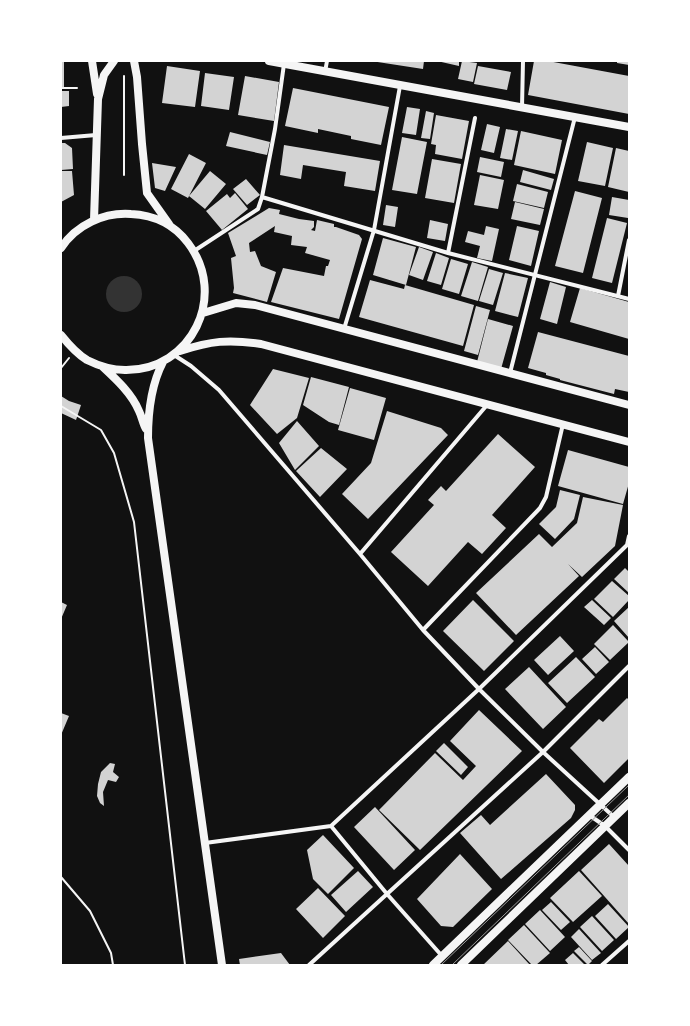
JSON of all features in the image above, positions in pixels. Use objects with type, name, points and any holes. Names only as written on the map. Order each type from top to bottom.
[{"type":"main road","points":[[92,61],[98,99]]},
{"type":"main road","points":[[94,220],[98,99],[104,75],[114,61]]},
{"type":"main road","points":[[134,61],[137,77],[147,193],[169,225]]},
{"type":"main road","points":[[269,61],[629,127]]},
{"type":"main road","points":[[61,248],[78,229],[94,220],[119,213],[145,215],[169,225],[183,236],[194,251],[203,270],[206,292],[203,313],[196,329],[177,353]]},
{"type":"main road","points":[[203,313],[236,304],[255,305],[629,405]]},
{"type":"main road","points":[[61,335],[75,351],[88,360],[102,366],[118,370],[133,370],[148,367],[163,362],[177,353],[205,343],[242,341],[260,344],[629,442]]},
{"type":"main road","points":[[163,362],[156,375],[148,415],[148,438],[222,965]]},
{"type":"main road","points":[[102,366],[114,377],[139,410],[148,438]]},
{"type":"main road","points":[[433,965],[629,777]]},
{"type":"main road","points":[[461,965],[629,803]]},
{"type":"street","points":[[325,72],[327,61]]},
{"type":"street","points":[[522,107],[523,61]]},
{"type":"street","points":[[194,251],[258,209],[262,197],[275,129],[284,64]]},
{"type":"street","points":[[344,329],[374,230],[400,86]]},
{"type":"street","points":[[510,373],[575,117]]},
{"type":"street","points":[[448,253],[475,118]]},
{"type":"street","points":[[61,138],[96,134]]},
{"type":"street","points":[[262,197],[448,253],[629,300]]},
{"type":"street","points":[[618,296],[629,240]]},
{"type":"street","points":[[177,353],[219,390],[360,554],[423,630],[479,689],[600,806],[614,817]]},
{"type":"street","points":[[360,554],[488,404]]},
{"type":"street","points":[[423,630],[540,508],[546,498],[563,424]]},
{"type":"street","points":[[205,843],[331,826],[479,689],[628,546],[629,536]]},
{"type":"street","points":[[309,965],[544,752],[629,666]]},
{"type":"street","points":[[589,815],[605,826],[629,850]]},
{"type":"street","points":[[331,826],[387,894],[442,956]]},
{"type":"street","points":[[602,965],[629,941]]},
{"type":"path","points":[[124,76],[124,175]]},
{"type":"path","points":[[61,88],[77,88]]},
{"type":"path","points":[[61,406],[101,430],[114,453],[134,522],[186,965]]},
{"type":"path","points":[[61,877],[90,911],[111,952],[113,965]]},
{"type":"shaded area","points":[[128,276],[137,281],[141,287],[141,301],[137,307],[128,312],[120,312],[111,307],[107,301],[106,290],[111,281],[117,277]]},
{"type":"building","points":[[61,61],[64,61],[64,87],[61,87]]},
{"type":"building","points":[[371,61],[424,61],[423,69]]},
{"type":"building","points":[[437,61],[459,61],[459,66]]},
{"type":"building","points":[[462,61],[477,63],[473,82],[458,79]]},
{"type":"building","points":[[534,61],[548,61],[629,76],[629,114],[528,95]]},
{"type":"building","points":[[617,61],[629,61],[629,65],[617,63]]},
{"type":"building","points":[[167,66],[200,71],[195,107],[162,103]]},
{"type":"building","points":[[478,66],[511,72],[507,90],[474,84]]},
{"type":"building","points":[[205,73],[234,77],[229,110],[201,106]]},
{"type":"building","points":[[245,76],[279,82],[274,121],[238,115]]},
{"type":"building","points":[[293,88],[389,107],[381,145],[351,139],[351,136],[318,129],[318,133],[285,126]]},
{"type":"building","points":[[61,91],[69,91],[69,106],[61,107]]},
{"type":"building","points":[[407,107],[420,109],[416,135],[402,133]]},
{"type":"building","points":[[426,111],[434,113],[430,139],[421,138]]},
{"type":"building","points":[[436,115],[469,121],[462,159],[435,154],[436,145],[431,144]]},
{"type":"building","points":[[487,124],[500,127],[494,153],[481,150]]},
{"type":"building","points":[[506,129],[518,131],[512,160],[500,158]]},
{"type":"building","points":[[521,131],[562,140],[555,174],[514,165]]},
{"type":"building","points":[[230,132],[270,142],[267,155],[226,146]]},
{"type":"building","points":[[402,137],[427,142],[417,194],[392,190]]},
{"type":"building","points":[[587,142],[613,148],[605,186],[578,181]]},
{"type":"building","points":[[61,143],[65,143],[72,148],[73,169],[61,170]]},
{"type":"building","points":[[284,145],[380,161],[375,191],[344,186],[346,172],[303,165],[301,179],[280,175]]},
{"type":"building","points":[[616,148],[629,151],[629,192],[608,187]]},
{"type":"building","points":[[189,154],[206,163],[188,198],[171,189]]},
{"type":"building","points":[[480,157],[504,162],[501,177],[477,172]]},
{"type":"building","points":[[432,159],[461,164],[454,203],[425,198]]},
{"type":"building","points":[[152,163],[176,167],[165,191],[155,188]]},
{"type":"building","points":[[523,170],[554,179],[551,190],[520,182]]},
{"type":"building","points":[[61,171],[72,171],[74,195],[61,202]]},
{"type":"building","points":[[210,171],[226,184],[205,209],[189,196]]},
{"type":"building","points":[[480,175],[504,180],[498,209],[474,205]]},
{"type":"building","points":[[246,179],[260,195],[247,205],[233,189]]},
{"type":"building","points":[[517,184],[548,192],[544,208],[513,201]]},
{"type":"building","points":[[575,191],[602,198],[583,273],[555,266]]},
{"type":"building","points":[[235,193],[248,209],[222,230],[206,211],[227,194],[230,198]]},
{"type":"building","points":[[612,197],[629,200],[628,218],[609,215]]},
{"type":"building","points":[[515,202],[544,209],[540,225],[511,219]]},
{"type":"building","points":[[386,205],[398,207],[395,227],[383,225]]},
{"type":"building","points":[[269,208],[280,210],[279,214],[314,221],[314,227],[311,230],[315,231],[317,220],[334,224],[334,227],[359,235],[362,239],[339,319],[271,302],[283,268],[324,276],[326,266],[328,266],[330,260],[305,253],[307,247],[291,245],[292,236],[274,232],[275,226],[249,243],[250,252],[255,251],[261,266],[276,272],[267,302],[233,293],[234,288],[231,258],[236,256],[228,233]]},
{"type":"building","points":[[607,218],[627,223],[612,283],[592,278]]},
{"type":"building","points":[[430,220],[448,224],[445,241],[427,238]]},
{"type":"building","points":[[486,226],[499,229],[492,261],[477,258],[480,246],[465,242],[468,231],[484,235]]},
{"type":"building","points":[[517,226],[539,231],[531,266],[509,260]]},
{"type":"building","points":[[383,238],[416,247],[406,285],[373,275]]},
{"type":"building","points":[[419,247],[433,252],[423,280],[409,275]]},
{"type":"building","points":[[436,253],[449,258],[441,285],[427,281]]},
{"type":"building","points":[[451,259],[468,264],[459,294],[442,289]]},
{"type":"building","points":[[472,262],[488,267],[478,301],[461,296]]},
{"type":"building","points":[[489,269],[503,273],[493,305],[479,301]]},
{"type":"building","points":[[505,273],[528,278],[518,317],[495,311]]},
{"type":"building","points":[[370,280],[404,289],[405,285],[474,305],[463,346],[359,317]]},
{"type":"building","points":[[550,282],[566,287],[557,324],[540,319]]},
{"type":"building","points":[[580,288],[629,302],[629,339],[570,322]]},
{"type":"building","points":[[476,306],[490,310],[478,355],[464,351]]},
{"type":"building","points":[[488,319],[513,326],[501,369],[477,362]]},
{"type":"building","points":[[538,332],[629,356],[629,392],[615,389],[614,394],[560,380],[546,375],[546,373],[528,368]]},
{"type":"building","points":[[273,369],[309,378],[297,418],[277,434],[250,405]]},
{"type":"building","points":[[311,377],[349,387],[339,425],[329,422],[303,405]]},
{"type":"building","points":[[350,388],[386,398],[374,440],[338,430]]},
{"type":"building","points":[[61,396],[69,401],[81,405],[76,420],[61,413]]},
{"type":"building","points":[[387,411],[441,428],[448,435],[368,519],[342,494],[371,463]]},
{"type":"building","points":[[297,421],[319,446],[295,470],[279,443]]},
{"type":"building","points":[[498,434],[535,467],[492,515],[506,528],[482,554],[468,542],[428,586],[391,552],[434,505],[428,500],[441,486],[446,491]]},
{"type":"building","points":[[321,448],[347,469],[320,497],[296,471]]},
{"type":"building","points":[[568,450],[629,467],[629,483],[623,504],[558,486]]},
{"type":"building","points":[[560,490],[580,495],[574,519],[555,539],[539,524],[556,507]]},
{"type":"building","points":[[583,497],[623,505],[615,546],[582,577],[568,564],[579,576],[516,635],[476,593],[539,534],[552,547],[577,523]]},
{"type":"building","points":[[625,568],[629,572],[629,593],[614,579]]},
{"type":"building","points":[[612,581],[629,596],[629,600],[613,617],[594,599]]},
{"type":"building","points":[[473,600],[514,641],[484,671],[443,631]]},
{"type":"building","points":[[592,600],[611,618],[604,625],[584,607]]},
{"type":"building","points":[[61,602],[67,605],[61,619]]},
{"type":"building","points":[[629,607],[629,638],[614,621]]},
{"type":"building","points":[[613,625],[629,642],[610,660],[594,644]]},
{"type":"building","points":[[560,636],[574,651],[548,675],[534,660]]},
{"type":"building","points":[[595,647],[609,662],[596,674],[582,659]]},
{"type":"building","points":[[576,657],[595,677],[567,703],[548,683]]},
{"type":"building","points":[[529,667],[566,707],[543,729],[505,689]]},
{"type":"building","points":[[627,698],[629,700],[629,758],[604,783],[570,748],[599,719],[603,722]]},
{"type":"building","points":[[479,710],[522,751],[420,850],[379,810],[435,753],[463,780],[476,766],[450,741]]},
{"type":"building","points":[[61,713],[69,716],[61,735]]},
{"type":"building","points":[[444,743],[468,767],[461,775],[436,751]]},
{"type":"building","points":[[110,763],[115,764],[113,772],[119,777],[116,782],[108,780],[103,792],[104,806],[100,803],[97,796],[98,784],[101,772]]},
{"type":"building","points":[[546,774],[575,805],[575,810],[571,818],[501,879],[460,833],[481,815],[490,825]]},
{"type":"building","points":[[375,807],[415,850],[394,870],[354,827]]},
{"type":"building","points":[[323,835],[354,868],[328,894],[313,879],[307,850]]},
{"type":"building","points":[[609,844],[629,866],[629,924],[581,870]]},
{"type":"building","points":[[460,854],[492,889],[453,927],[441,926],[417,899]]},
{"type":"building","points":[[358,871],[373,887],[346,912],[331,895]]},
{"type":"building","points":[[579,871],[602,896],[573,922],[550,898]]},
{"type":"building","points":[[318,888],[345,916],[323,938],[296,909]]},
{"type":"building","points":[[551,902],[570,922],[561,930],[542,910]]},
{"type":"building","points":[[608,904],[629,927],[616,939],[595,916]]},
{"type":"building","points":[[540,910],[565,937],[550,951],[525,924]]},
{"type":"building","points":[[592,916],[614,940],[602,951],[580,927]]},
{"type":"building","points":[[524,925],[550,953],[536,965],[532,965],[508,940]]},
{"type":"building","points":[[579,929],[601,953],[592,960],[571,937]]},
{"type":"building","points":[[508,941],[530,965],[483,965]]},
{"type":"building","points":[[579,947],[592,961],[588,965],[574,951]]},
{"type":"building","points":[[281,953],[290,965],[240,965],[239,959]]},
{"type":"building","points":[[573,953],[585,965],[569,965],[565,960]]},
{"type":"tram line","points":[[441,965],[629,785]]},
{"type":"tram line","points":[[452,965],[629,795]]}]
